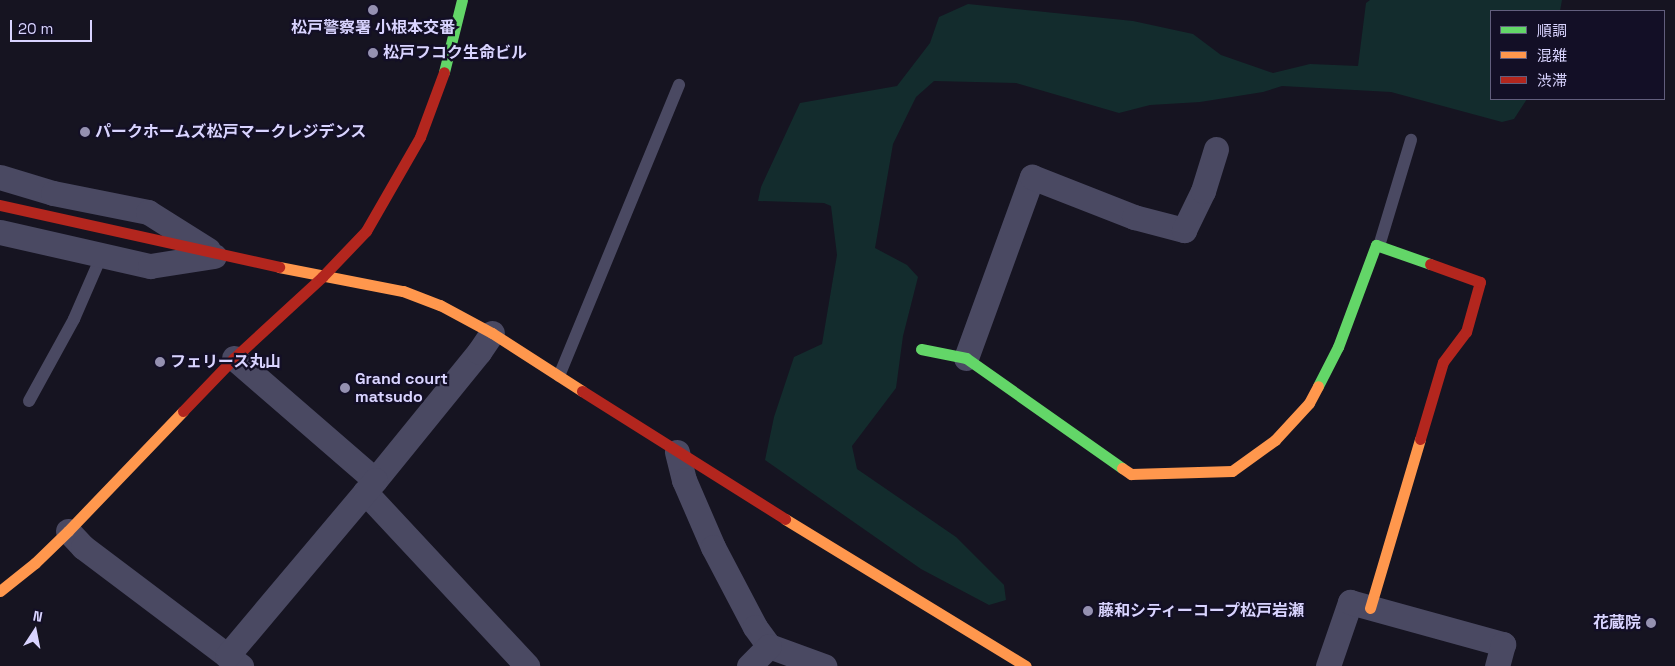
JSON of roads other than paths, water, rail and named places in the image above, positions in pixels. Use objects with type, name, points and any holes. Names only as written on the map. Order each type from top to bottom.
[{"type":"street","points":[[0,591],[35,563],[68,531],[234,358],[322,277],[366,231],[420,138],[447,64],[462,0]]},
{"type":"street","points":[[966,358],[1032,178],[1134,217],[1184,230],[1203,191],[1216,148]]},
{"type":"street","points":[[0,176],[52,193],[148,212],[217,255]]},
{"type":"street","points":[[0,205],[217,255],[403,292],[440,305],[492,333],[677,452],[1026,666]]},
{"type":"street","points":[[0,232],[150,266],[217,255]]},
{"type":"street","points":[[921,349],[966,358],[1130,474],[1232,471],[1275,440],[1309,403],[1338,347],[1376,245],[1480,282],[1466,332],[1443,362],[1370,608]]},
{"type":"street","points":[[68,531],[83,547],[234,661],[370,486],[479,352],[492,333]]},
{"type":"street","points":[[234,358],[370,486],[527,666]]},
{"type":"street","points":[[677,452],[684,480],[713,547],[740,601],[769,646],[824,666]]},
{"type":"street","points":[[1328,666],[1350,602],[1503,644],[1497,666]]},
{"type":"street","points":[[749,666],[769,646]]},
{"type":"lane","points":[[559,376],[679,85]]},
{"type":"lane","points":[[1379,246],[1410,140]]},
{"type":"lane","points":[[29,401],[74,319],[101,256]]},
{"type":"place","name":"松戸警察署 小根本交番","points":[[373,10]]},
{"type":"place","name":"松戸フコク生命ビル","points":[[373,53]]},
{"type":"place","name":"パークホームズ松戸マークレジデンス","points":[[85,132]]},
{"type":"place","name":"フェリース丸山","points":[[160,362]]},
{"type":"place","name":"Grand court matsudo","points":[[345,388]]},
{"type":"place","name":"藤和シティーコープ松戸岩瀬","points":[[1088,611]]},
{"type":"place","name":"花蔵院","points":[[1651,623]]}]
